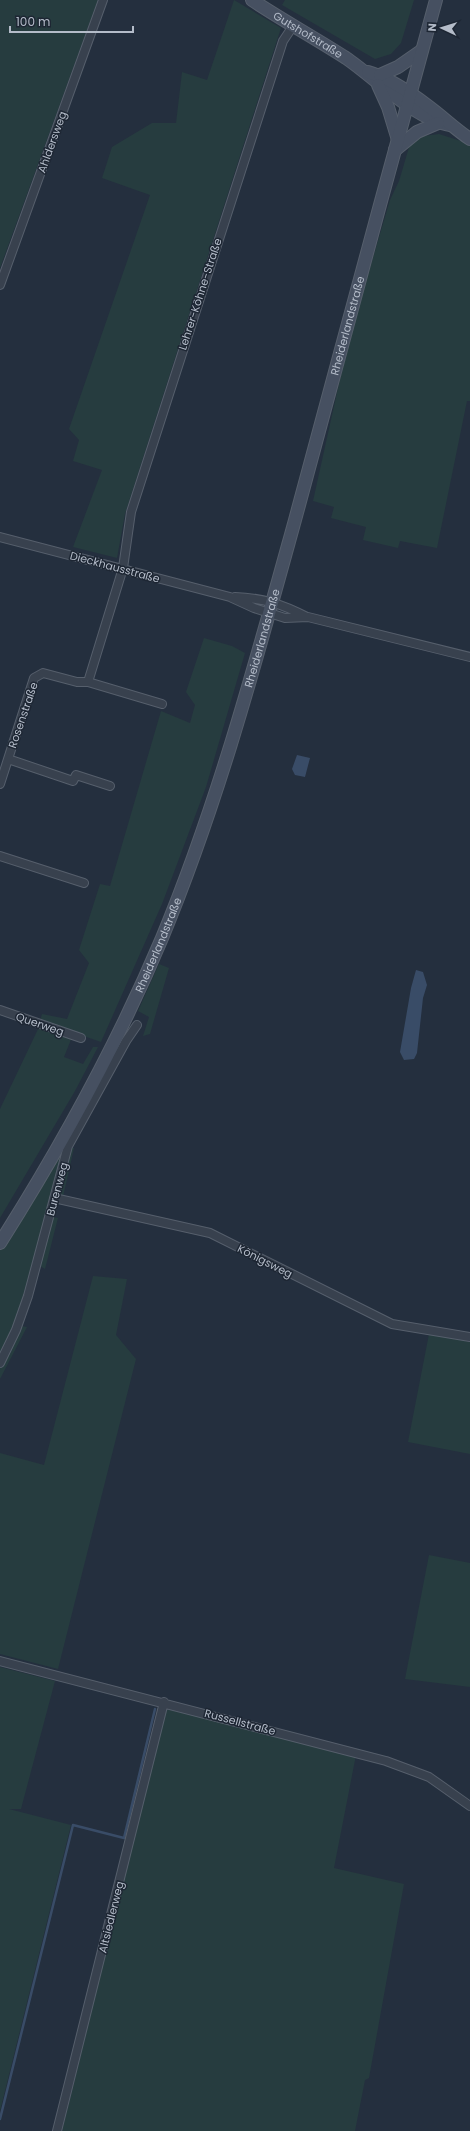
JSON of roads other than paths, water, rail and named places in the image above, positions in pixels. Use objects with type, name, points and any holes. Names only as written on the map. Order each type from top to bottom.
[{"type":"main road","name":"Gutshofstraße","points":[[252,0],[409,99],[428,106],[444,124],[470,139]]},
{"type":"main road","name":"Rheiderlandstraße","points":[[0,1243],[44,1173],[85,1101],[120,1031],[162,939],[181,891],[222,775],[271,608],[436,0]]},
{"type":"main road","points":[[421,51],[378,80],[388,107],[397,145],[417,132],[444,124]]},
{"type":"street","name":"Ahldersweg","points":[[0,285],[103,0]]},
{"type":"street","name":"Lehrer-Köhne-Straße","points":[[123,568],[131,512],[278,56],[283,41],[293,26]]},
{"type":"street","name":"Dieckhausstraße","points":[[0,537],[271,608],[288,607],[308,617],[470,657]]},
{"type":"street","points":[[88,682],[123,568]]},
{"type":"street","name":"Dieckhausstraße","points":[[230,597],[256,597],[284,618],[308,617]]},
{"type":"street","name":"Rosenstraße","points":[[0,784],[34,678],[43,673],[77,682],[88,682],[162,704]]},
{"type":"street","name":"Rosenstraße","points":[[8,759],[73,781],[76,775],[110,786]]},
{"type":"street","points":[[0,856],[84,883]]},
{"type":"street","name":"Querweg","points":[[0,1010],[81,1038]]},
{"type":"street","name":"Burenweg","points":[[0,1363],[16,1330],[28,1296],[68,1146],[126,1041],[137,1025]]},
{"type":"street","name":"Königsweg","points":[[54,1198],[210,1234],[392,1324],[470,1337]]},
{"type":"street","name":"Russellstraße","points":[[0,1661],[164,1702],[408,1768],[429,1777],[470,1806]]},
{"type":"street","name":"Altsiedlerweg","points":[[57,2131],[164,1702]]},
{"type":"water","points":[[297,755],[310,758],[305,777],[295,775],[292,769]]},
{"type":"water","points":[[416,970],[423,972],[427,985],[423,998],[417,1053],[414,1059],[404,1060],[400,1052],[411,988]]},
{"type":"waterway","points":[[0,2119],[73,1825],[124,1838],[155,1709]]}]
